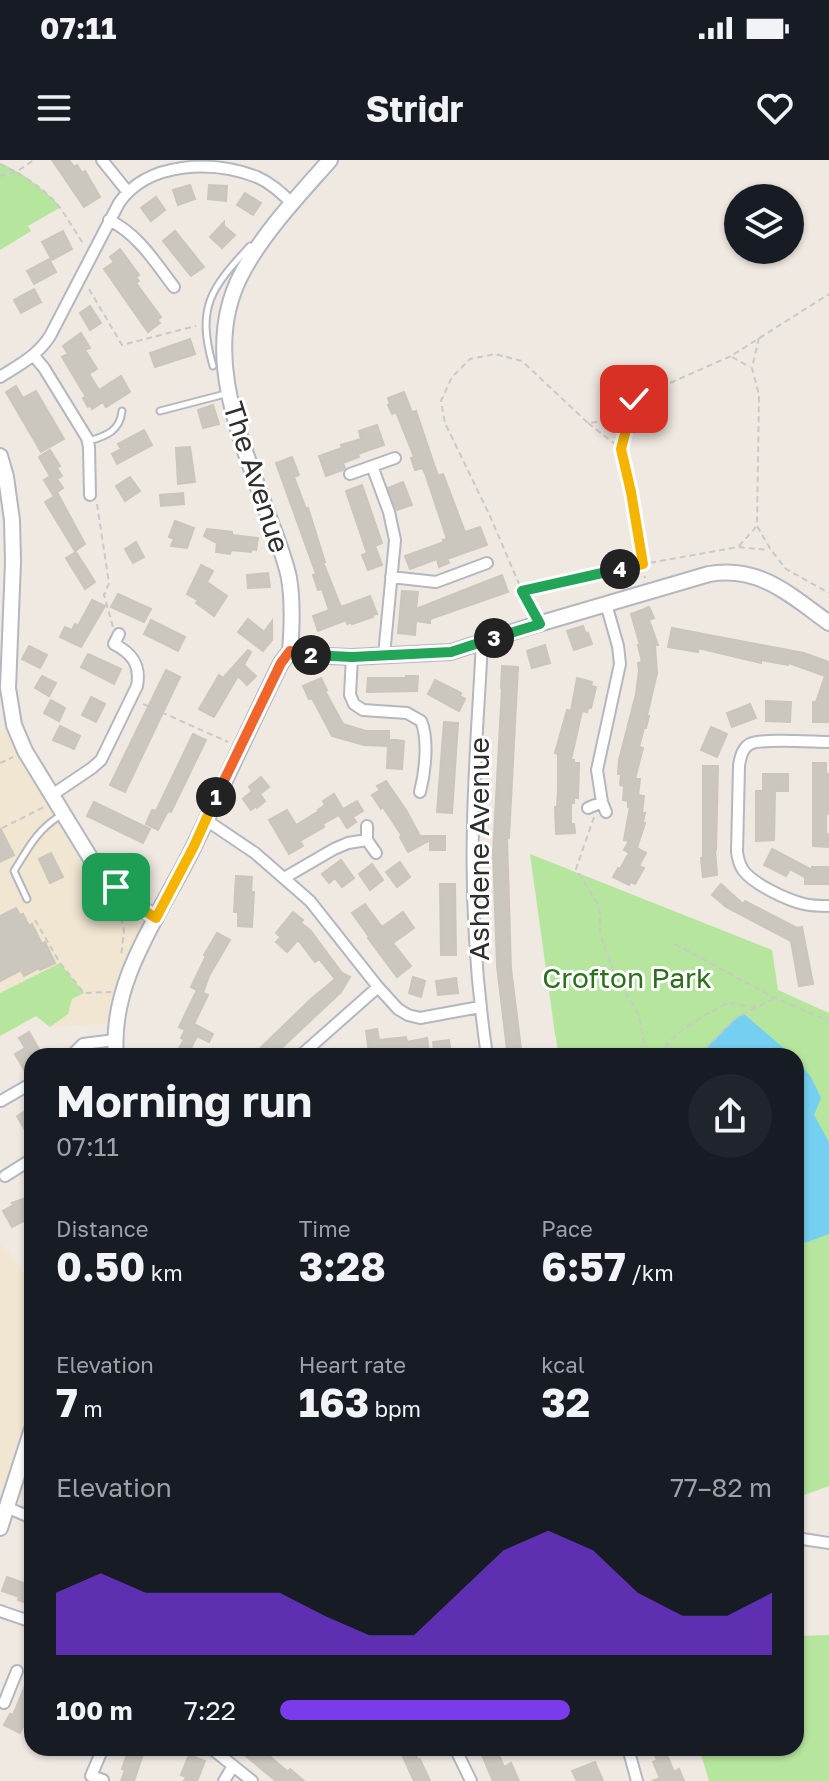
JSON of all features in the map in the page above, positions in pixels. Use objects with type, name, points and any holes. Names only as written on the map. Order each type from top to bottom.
[{"type":"main road","name":"The Avenue","points":[[290,651],[292,604],[289,578],[234,413],[225,372],[223,333],[235,272],[330,160]]},
{"type":"main road","points":[[0,456],[12,520],[13,562],[4,656],[14,725],[25,751],[91,859],[135,905],[156,918]]},
{"type":"main road","points":[[116,1048],[116,1023],[130,972],[281,663],[290,651],[303,655],[352,657],[451,652],[726,571],[744,573],[771,583],[829,623]]},
{"type":"main road","points":[[0,1528],[24,1453]]},
{"type":"street","points":[[102,160],[127,191]]},
{"type":"street","points":[[0,377],[34,356],[50,336],[127,191],[167,171],[189,166],[210,166],[233,168],[258,177],[292,203]]},
{"type":"street","points":[[109,220],[135,237],[171,283],[157,287]]},
{"type":"street","points":[[34,356],[52,380],[88,442],[92,495]]},
{"type":"street","points":[[350,474],[395,458]]},
{"type":"street","points":[[372,466],[393,524],[395,540],[384,655]]},
{"type":"street","points":[[391,577],[436,582],[487,563]]},
{"type":"street","points":[[588,808],[604,807],[597,770],[620,664],[606,604]]},
{"type":"street","points":[[57,803],[101,760],[137,686],[137,666],[126,650],[114,644],[119,634]]},
{"type":"street","name":"Ashdene Avenue","points":[[482,642],[473,825],[474,922],[486,1048]]},
{"type":"street","points":[[352,657],[350,695],[354,704],[363,710],[407,713],[421,721],[425,738],[420,792]]},
{"type":"street","points":[[829,742],[762,741],[746,747],[739,766],[737,852],[739,863],[753,880],[794,901],[812,906],[829,906]]},
{"type":"street","points":[[410,779],[423,780]]},
{"type":"street","points":[[206,820],[242,844],[310,901],[398,1009],[420,1018],[480,1007]]},
{"type":"street","points":[[367,826],[367,840],[376,853]]},
{"type":"street","points":[[284,878],[334,849],[367,840]]},
{"type":"street","points":[[309,1048],[378,987]]},
{"type":"street","points":[[79,1048],[83,1044],[115,1040]]},
{"type":"street","points":[[1,1101],[24,1088]]},
{"type":"street","points":[[5,1176],[24,1164]]},
{"type":"street","points":[[6,1507],[24,1515]]},
{"type":"street","points":[[804,1539],[829,1543]]},
{"type":"street","points":[[0,1611],[24,1619]]},
{"type":"street","points":[[4,1703],[5,1688],[17,1671]]},
{"type":"street","points":[[100,1756],[91,1776],[103,1780]]},
{"type":"street","points":[[221,1756],[252,1781]]},
{"type":"street","points":[[459,1756],[471,1781]]},
{"type":"street","points":[[630,1756],[637,1781]]},
{"type":"street","points":[[224,1781],[233,1766]]},
{"type":"lane","points":[[213,366],[205,324],[211,298],[219,281],[235,272],[250,246]]},
{"type":"lane","points":[[206,339],[224,341]]},
{"type":"lane","points":[[160,411],[229,392]]},
{"type":"lane","points":[[88,442],[116,428],[122,411]]},
{"type":"lane","points":[[27,899],[14,871],[57,803]]},
{"type":"path","points":[[0,176],[16,172],[34,160]]},
{"type":"path","points":[[0,164],[39,187],[60,208],[92,256]]},
{"type":"path","points":[[81,277],[122,345],[205,324]]},
{"type":"path","points":[[588,423],[606,421],[634,399],[731,356],[829,294]]},
{"type":"path","points":[[759,338],[752,368],[759,395],[757,526],[786,569],[829,593]]},
{"type":"path","points":[[540,624],[445,423],[441,401],[452,377],[470,359],[495,354],[522,361],[588,423],[621,449]]},
{"type":"path","points":[[731,356],[752,368]]},
{"type":"path","points":[[634,399],[621,449],[643,564]]},
{"type":"path","points":[[92,495],[109,583],[104,595],[111,624],[119,634]]},
{"type":"path","points":[[738,547],[757,526]]},
{"type":"path","points":[[522,591],[738,547],[771,550]]},
{"type":"path","points":[[131,698],[240,747]]},
{"type":"path","points":[[2,828],[57,803]]},
{"type":"path","points":[[604,807],[594,816],[576,869],[597,903],[600,934],[615,976],[636,1010],[645,1048]]},
{"type":"path","points":[[116,887],[116,902],[124,931],[120,958]]},
{"type":"path","points":[[35,920],[60,963],[84,993],[124,992]]},
{"type":"path","points":[[675,944],[775,998],[829,1021]]},
{"type":"path","points":[[706,1048],[736,1018],[775,998]]},
{"type":"path","points":[[665,1048],[680,1032],[728,1003],[756,1007]]},
{"type":"shaded area","points":[[14,725],[79,842],[156,918],[116,1023],[50,1027],[36,1016],[0,1036],[0,731]]},
{"type":"shaded area","points":[[0,1242],[24,1273],[24,1454],[0,1528]]},
{"type":"green space","points":[[0,163],[33,182],[61,207],[28,226],[31,231],[0,250]]},
{"type":"green space","name":"Crofton Park","points":[[530,854],[772,950],[778,990],[829,1013],[829,1486],[804,1495],[804,1048],[558,1048]]},
{"type":"green space","points":[[60,963],[84,993],[72,999],[68,1014],[50,1027],[36,1016],[0,1036],[0,993]]},
{"type":"green space","points":[[829,1635],[829,1781],[709,1781],[701,1756],[804,1756],[804,1636]]},
{"type":"water","points":[[744,1014],[784,1048],[706,1048]]},
{"type":"water","points":[[804,1069],[821,1098],[814,1115],[829,1142],[829,1234],[805,1243]]},
{"type":"building","points":[[52,160],[69,160],[82,173],[85,171],[100,197],[84,207]]},
{"type":"building","points":[[190,185],[195,199],[178,205],[173,190]]},
{"type":"building","points":[[209,185],[227,186],[226,201],[208,199]]},
{"type":"building","points":[[245,193],[261,203],[253,215],[237,205]]},
{"type":"building","points":[[156,197],[165,210],[151,221],[141,208]]},
{"type":"building","points":[[224,222],[224,226],[235,235],[222,248],[210,237]]},
{"type":"building","points":[[63,231],[72,249],[52,260],[42,242]]},
{"type":"building","points":[[175,231],[204,267],[191,276],[163,241]]},
{"type":"building","points":[[120,249],[139,275],[136,283],[161,317],[157,320],[160,323],[148,332],[104,269],[114,262],[110,257]]},
{"type":"building","points":[[49,259],[56,272],[34,284],[27,271]]},
{"type":"building","points":[[34,289],[41,302],[21,313],[14,300]]},
{"type":"building","points":[[90,306],[101,323],[90,330],[80,313]]},
{"type":"building","points":[[81,333],[90,348],[85,350],[97,369],[89,374],[99,390],[121,376],[130,392],[106,407],[103,402],[92,409],[90,405],[88,407],[83,398],[86,397],[62,357],[68,354],[63,346]]},
{"type":"building","points":[[190,339],[195,354],[155,367],[150,353]]},
{"type":"building","points":[[16,386],[23,398],[36,391],[64,439],[41,452],[6,392]]},
{"type":"building","points":[[404,392],[412,412],[416,411],[438,476],[443,474],[465,532],[480,527],[487,545],[447,559],[449,563],[439,567],[437,559],[410,569],[405,556],[447,539],[425,473],[422,468],[415,470],[411,458],[414,457],[396,412],[392,414],[388,405],[388,398]]},
{"type":"building","points":[[213,405],[219,424],[203,428],[198,410]]},
{"type":"building","points":[[377,425],[384,445],[358,454],[359,457],[343,463],[343,470],[326,476],[319,456],[361,439],[359,431]]},
{"type":"building","points":[[144,430],[152,445],[117,464],[112,454],[121,449],[118,444]]},
{"type":"building","points":[[190,447],[195,482],[178,484],[176,448]]},
{"type":"building","points":[[50,450],[60,466],[57,468],[62,476],[57,479],[63,488],[53,495],[44,480],[50,476],[39,457]]},
{"type":"building","points":[[292,457],[299,475],[294,477],[308,508],[323,562],[341,607],[370,596],[377,614],[373,617],[352,624],[347,624],[346,620],[318,631],[313,616],[329,610],[322,589],[318,590],[313,575],[316,574],[276,463]]},
{"type":"building","points":[[130,477],[140,491],[125,501],[116,486]]},
{"type":"building","points":[[403,482],[412,505],[397,510],[388,488]]},
{"type":"building","points":[[362,485],[382,543],[375,546],[382,565],[368,570],[362,555],[367,553],[346,491]]},
{"type":"building","points":[[183,493],[184,504],[161,506],[160,495]]},
{"type":"building","points":[[58,494],[85,544],[75,551],[45,502]]},
{"type":"building","points":[[175,521],[194,528],[187,548],[171,546],[174,539],[169,537]]},
{"type":"building","points":[[207,529],[258,538],[256,550],[231,550],[230,554],[216,552],[217,543],[204,536]]},
{"type":"building","points":[[136,542],[144,557],[133,563],[125,549]]},
{"type":"building","points":[[76,552],[95,582],[85,589],[66,558]]},
{"type":"building","points":[[201,565],[213,571],[207,582],[227,596],[214,616],[187,594]]},
{"type":"building","points":[[268,573],[270,587],[248,588],[247,575]]},
{"type":"building","points":[[502,575],[508,592],[430,619],[430,623],[416,621],[415,635],[398,633],[402,591],[418,592],[416,609]]},
{"type":"building","points":[[118,594],[151,609],[144,622],[111,607]]},
{"type":"building","points":[[92,600],[105,606],[81,647],[60,637],[65,627],[72,630],[75,624],[78,626]]},
{"type":"building","points":[[649,607],[654,618],[649,620],[658,645],[655,645],[657,673],[639,747],[643,748],[635,779],[640,779],[638,795],[644,796],[642,813],[645,813],[637,848],[646,853],[639,866],[644,868],[635,884],[631,882],[629,885],[613,877],[629,853],[624,850],[629,841],[624,840],[630,807],[628,801],[623,800],[619,760],[636,694],[638,663],[642,662],[631,614]]},
{"type":"building","points":[[248,619],[264,632],[272,621],[272,640],[263,651],[238,632]]},
{"type":"building","points":[[151,620],[185,637],[178,651],[144,634]]},
{"type":"building","points":[[583,626],[592,644],[574,650],[567,631]]},
{"type":"building","points":[[672,628],[804,653],[829,662],[828,722],[813,722],[813,702],[816,702],[825,676],[789,663],[761,660],[761,663],[698,648],[698,652],[668,647]]},
{"type":"building","points":[[545,645],[550,663],[532,668],[527,651]]},
{"type":"building","points":[[29,646],[47,655],[40,668],[22,659]]},
{"type":"building","points":[[248,650],[251,652],[244,665],[256,676],[247,685],[238,676],[214,717],[199,709],[219,675],[223,678]]},
{"type":"building","points":[[88,654],[121,669],[114,684],[81,667]]},
{"type":"building","points":[[502,666],[518,667],[507,838],[511,968],[521,1048],[507,1048],[497,966],[493,853]]},
{"type":"building","points":[[166,670],[180,677],[125,792],[110,785]]},
{"type":"building","points":[[42,676],[56,683],[49,696],[35,688]]},
{"type":"building","points":[[418,676],[417,691],[367,692],[368,678]]},
{"type":"building","points":[[321,678],[343,724],[366,731],[389,731],[389,739],[404,741],[402,769],[387,768],[388,746],[364,745],[332,736],[303,686]]},
{"type":"building","points":[[577,678],[592,682],[591,686],[596,687],[591,708],[587,712],[582,711],[571,760],[579,763],[578,798],[571,803],[571,824],[574,824],[575,833],[556,834],[558,754],[555,753],[567,710],[571,711]]},
{"type":"building","points":[[435,680],[461,693],[460,696],[465,699],[459,711],[428,694]]},
{"type":"building","points":[[91,697],[105,704],[96,722],[82,715]]},
{"type":"building","points":[[51,700],[65,708],[59,721],[44,713]]},
{"type":"building","points":[[766,701],[791,702],[790,722],[766,721]]},
{"type":"building","points":[[750,704],[756,718],[732,727],[727,713]]},
{"type":"building","points":[[444,722],[458,723],[452,813],[437,812]]},
{"type":"building","points":[[60,726],[80,736],[74,749],[53,740]]},
{"type":"building","points":[[711,727],[727,734],[717,757],[701,750]]},
{"type":"building","points":[[193,734],[206,740],[171,812],[168,811],[158,830],[146,824],[152,810],[156,811]]},
{"type":"building","points":[[813,763],[826,763],[826,774],[829,774],[826,834],[829,834],[829,847],[813,846]]},
{"type":"building","points":[[703,766],[718,766],[717,875],[703,877],[701,858]]},
{"type":"building","points":[[763,774],[788,774],[788,791],[775,791],[774,840],[756,841],[756,791],[763,791]]},
{"type":"building","points":[[261,777],[269,787],[260,794],[265,801],[251,810],[243,799],[252,791],[249,787]]},
{"type":"building","points":[[386,781],[420,836],[445,836],[445,850],[430,850],[430,840],[408,852],[402,836],[372,795],[380,790],[377,786]]},
{"type":"building","points":[[334,794],[343,809],[357,801],[363,811],[353,817],[356,822],[347,828],[339,815],[300,841],[303,846],[289,854],[269,820],[287,810],[296,825],[319,811],[325,805],[323,801]]},
{"type":"building","points":[[94,802],[150,829],[143,843],[87,816]]},
{"type":"building","points":[[0,828],[14,855],[0,862]]},
{"type":"building","points":[[772,849],[812,870],[812,867],[829,867],[829,884],[805,884],[805,877],[790,869],[786,876],[764,865]]},
{"type":"building","points":[[51,853],[63,877],[50,883],[39,859]]},
{"type":"building","points":[[341,860],[354,878],[342,887],[335,878],[329,883],[322,874]]},
{"type":"building","points":[[400,862],[410,877],[397,887],[386,872]]},
{"type":"building","points":[[372,864],[383,880],[370,890],[359,874]]},
{"type":"building","points":[[236,876],[252,877],[252,927],[238,926],[238,912],[234,912]]},
{"type":"building","points":[[440,884],[455,884],[456,955],[441,955]]},
{"type":"building","points":[[721,884],[743,904],[745,901],[797,928],[802,927],[813,984],[799,986],[791,941],[726,907],[712,895]]},
{"type":"building","points":[[365,904],[382,927],[403,912],[414,928],[393,943],[411,966],[397,977],[352,913]]},
{"type":"building","points":[[16,908],[29,926],[32,924],[42,944],[45,942],[55,963],[24,976],[21,970],[0,981],[0,916]]},
{"type":"building","points":[[293,912],[303,920],[301,923],[310,930],[342,973],[350,977],[341,992],[282,1048],[260,1048],[335,979],[319,959],[315,962],[298,940],[287,952],[276,942],[281,937],[276,933]]},
{"type":"building","points":[[217,933],[230,940],[209,976],[203,993],[208,995],[194,1024],[213,1034],[209,1042],[197,1036],[191,1048],[179,1048],[185,1030],[179,1027],[197,990],[191,987]]},
{"type":"building","points":[[413,977],[425,981],[421,997],[409,993]]},
{"type":"building","points":[[456,978],[458,993],[438,995],[436,981]]},
{"type":"building","points":[[377,1029],[379,1040],[406,1037],[407,1042],[427,1038],[428,1048],[368,1048],[366,1031]]},
{"type":"building","points":[[29,1032],[38,1048],[25,1048],[19,1038]]},
{"type":"building","points":[[449,1040],[450,1048],[434,1048],[433,1042]]},
{"type":"building","points":[[24,1049],[24,1069],[15,1054]]},
{"type":"building","points":[[24,1112],[24,1128],[17,1116]]},
{"type":"building","points":[[24,1199],[24,1221],[12,1227],[3,1211],[14,1205],[12,1203]]},
{"type":"building","points":[[7,1577],[24,1583],[24,1602],[18,1600],[19,1597],[2,1591]]},
{"type":"building","points":[[24,1688],[24,1725],[20,1733],[4,1725],[10,1714],[13,1715]]},
{"type":"building","points":[[126,1756],[142,1756],[134,1781],[121,1781],[125,1770],[122,1769]]},
{"type":"building","points":[[189,1756],[205,1761],[197,1781],[184,1781],[186,1777],[181,1775]]},
{"type":"building","points":[[246,1756],[269,1756],[304,1781],[276,1781]]},
{"type":"building","points":[[403,1756],[420,1759],[430,1781],[414,1781]]},
{"type":"building","points":[[482,1756],[499,1756],[504,1767],[511,1763],[519,1781],[493,1781]]},
{"type":"building","points":[[655,1756],[667,1756],[674,1772],[679,1769],[684,1781],[652,1781],[660,1778],[653,1762],[657,1760]]},
{"type":"building","points":[[595,1762],[603,1781],[577,1781],[572,1771]]},
{"type":"route","points":[[116,887],[135,905],[156,918],[194,846],[281,663],[290,651],[303,655],[352,657],[451,652],[540,624],[522,591],[643,564],[621,449],[634,399]]}]
